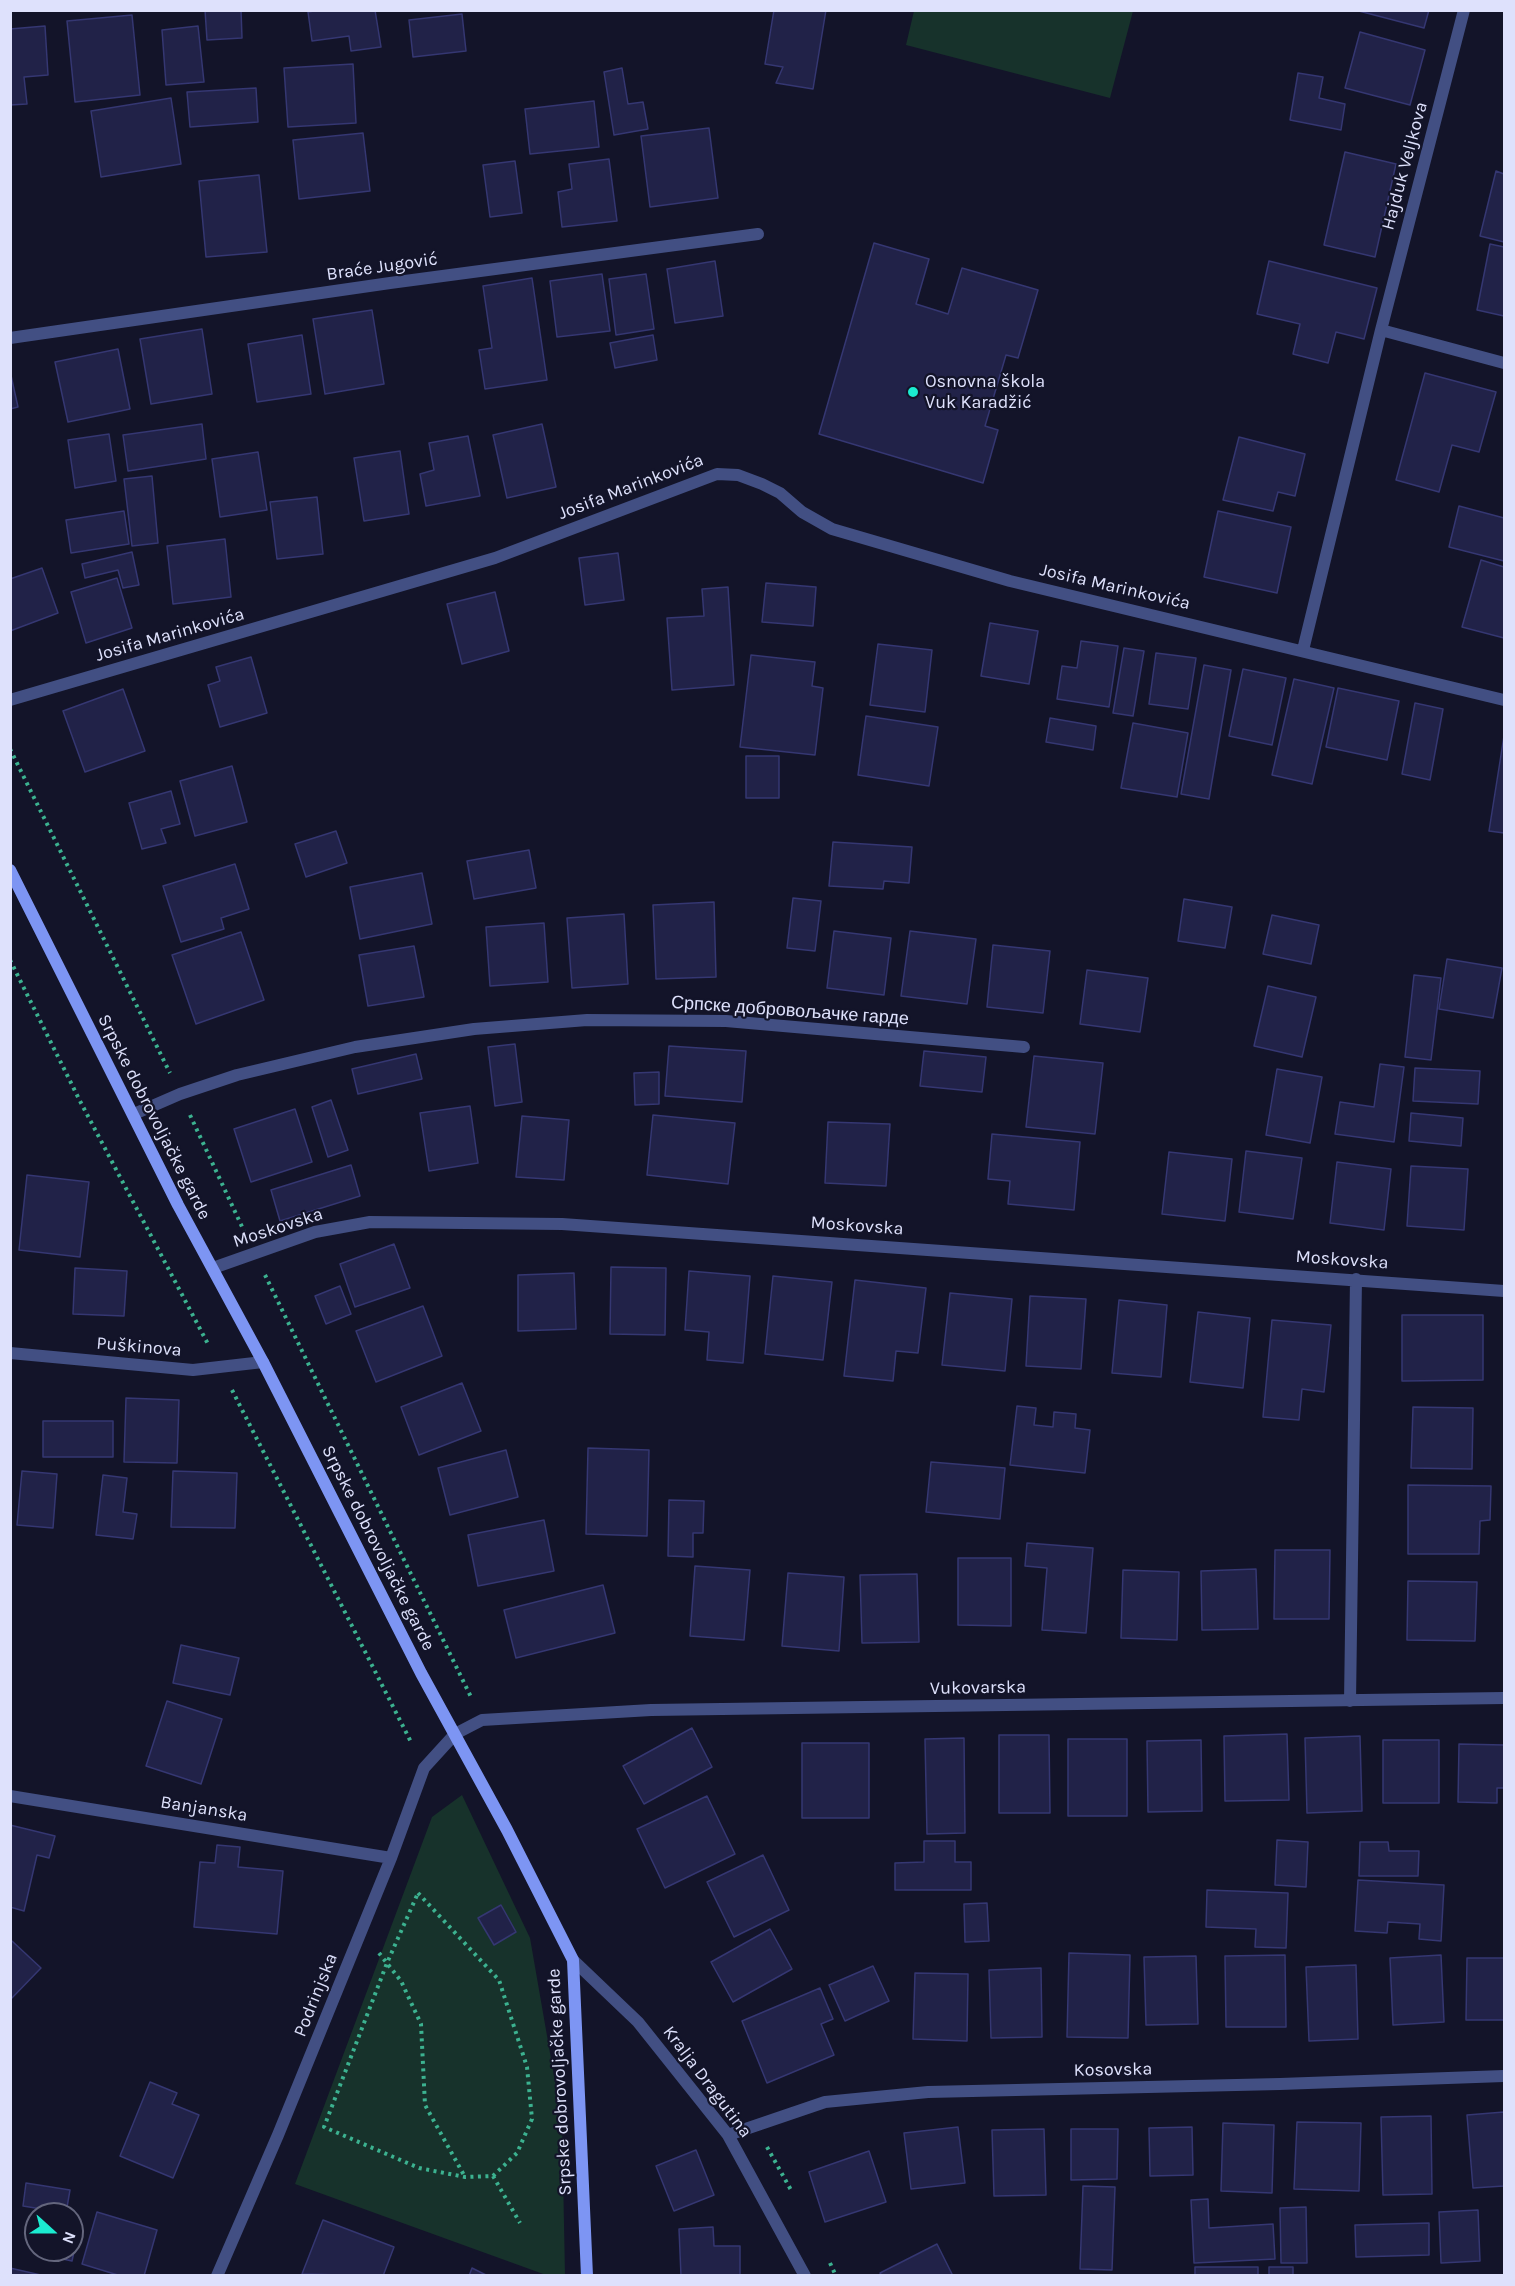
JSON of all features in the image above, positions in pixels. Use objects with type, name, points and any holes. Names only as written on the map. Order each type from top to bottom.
[{"type":"main road","name":"Srpske dobrovoljačke garde","points":[[10,870],[178,1205],[263,1362],[421,1672],[507,1830],[573,1960],[587,2276]]},
{"type":"street","name":"Hajduk Veljkova","points":[[1303,650],[1381,330],[1464,10]]},
{"type":"street","name":"Braće Jugović","points":[[10,338],[378,285],[758,234]]},
{"type":"street","points":[[1381,330],[1504,363]]},
{"type":"street","name":"Josifa Marinkovića","points":[[10,700],[495,558],[717,474],[738,475],[762,484],[780,493],[802,512],[832,528],[1010,581],[1504,700]]},
{"type":"street","name":"Српске добровољачке гарде","points":[[134,1114],[180,1094],[237,1075],[355,1047],[474,1029],[587,1020],[726,1021],[1024,1047]]},
{"type":"street","name":"Moskovska","points":[[213,1268],[315,1232],[370,1222],[421,1221],[562,1224],[1504,1291]]},
{"type":"street","points":[[1350,1701],[1356,1279]]},
{"type":"street","name":"Puškinova","points":[[10,1353],[193,1370],[263,1362]]},
{"type":"street","name":"Vukovarska","points":[[455,1734],[482,1720],[651,1710],[1504,1698]]},
{"type":"street","name":"Podrinjska","points":[[217,2276],[278,2135],[391,1858],[424,1768],[455,1734]]},
{"type":"street","name":"Banjanska","points":[[10,1796],[391,1858]]},
{"type":"street","name":"Kralja Dragutina","points":[[573,1960],[638,2022],[728,2134],[805,2276]]},
{"type":"street","name":"Kosovska","points":[[728,2134],[825,2102],[928,2092],[1504,2076]]},
{"type":"path","points":[[418,1893],[499,1980],[527,2067],[532,2119],[517,2153],[493,2176],[465,2177],[419,2168],[324,2127],[387,1963],[418,1893]]},
{"type":"path","points":[[361,1931],[401,1981],[421,2024],[425,2105],[465,2177]]},
{"type":"path","points":[[493,2176],[520,2223]]},
{"type":"green space","points":[[914,11],[1133,11],[1110,98],[906,45]]},
{"type":"green space","points":[[462,1795],[530,1938],[562,2122],[565,2275],[546,2275],[295,2184],[432,1817]]},
{"type":"building","points":[[205,10],[241,10],[242,38],[207,40]]},
{"type":"building","points":[[375,10],[381,47],[351,51],[349,36],[312,41],[308,12]]},
{"type":"building","points":[[774,10],[826,10],[813,89],[776,83],[783,67],[765,64]]},
{"type":"building","points":[[1355,10],[1429,10],[1424,28]]},
{"type":"building","points":[[462,14],[466,51],[413,57],[409,20]]},
{"type":"building","points":[[132,15],[140,95],[75,102],[67,21]]},
{"type":"building","points":[[45,26],[48,75],[24,77],[27,104],[10,105],[10,29]]},
{"type":"building","points":[[198,26],[204,82],[166,85],[162,30]]},
{"type":"building","points":[[1360,32],[1425,50],[1410,105],[1345,88]]},
{"type":"building","points":[[353,64],[356,123],[288,127],[284,68]]},
{"type":"building","points":[[622,68],[628,104],[643,102],[648,129],[614,135],[604,72]]},
{"type":"building","points":[[1298,73],[1323,77],[1319,98],[1345,104],[1341,130],[1290,120]]},
{"type":"building","points":[[256,88],[258,122],[190,127],[187,92]]},
{"type":"building","points":[[171,98],[181,164],[101,177],[91,111]]},
{"type":"building","points":[[594,101],[599,147],[530,154],[525,109]]},
{"type":"building","points":[[709,128],[718,198],[650,207],[641,136]]},
{"type":"building","points":[[363,133],[370,191],[299,199],[293,140]]},
{"type":"building","points":[[1345,152],[1396,164],[1375,257],[1324,245]]},
{"type":"building","points":[[609,159],[617,221],[562,227],[558,192],[572,189],[569,164]]},
{"type":"building","points":[[515,161],[522,213],[490,217],[483,165]]},
{"type":"building","points":[[1496,171],[1504,174],[1504,242],[1480,236]]},
{"type":"building","points":[[259,175],[267,252],[206,257],[199,181]]},
{"type":"building","name":"Osnovna škola Vuk Karadžić","points":[[874,243],[929,259],[916,304],[948,314],[962,268],[1038,290],[1018,358],[1006,355],[985,426],[998,430],[983,483],[819,434]]},
{"type":"building","points":[[1490,244],[1504,247],[1504,316],[1477,310]]},
{"type":"building","points":[[715,261],[723,316],[675,323],[667,269]]},
{"type":"building","points":[[1269,261],[1377,288],[1364,339],[1336,332],[1328,363],[1293,354],[1300,324],[1257,314]]},
{"type":"building","points":[[602,274],[610,331],[557,337],[550,281]]},
{"type":"building","points":[[646,274],[654,329],[616,335],[609,279]]},
{"type":"building","points":[[532,278],[547,380],[485,389],[479,350],[492,348],[483,286]]},
{"type":"building","points":[[372,310],[384,384],[325,394],[313,319]]},
{"type":"building","points":[[202,329],[212,394],[151,404],[140,339]]},
{"type":"building","points":[[302,335],[311,394],[257,402],[248,344]]},
{"type":"building","points":[[653,335],[657,360],[615,368],[610,343]]},
{"type":"building","points":[[118,349],[130,409],[68,422],[55,362]]},
{"type":"building","points":[[10,371],[18,407],[10,409]]},
{"type":"building","points":[[1425,373],[1496,392],[1479,452],[1452,445],[1439,492],[1396,480]]},
{"type":"building","points":[[202,424],[206,459],[128,471],[123,435]]},
{"type":"building","points":[[542,424],[556,487],[507,498],[493,435]]},
{"type":"building","points":[[109,434],[116,481],[75,488],[68,440]]},
{"type":"building","points":[[468,436],[480,496],[426,506],[420,474],[434,470],[429,443]]},
{"type":"building","points":[[1239,437],[1305,454],[1295,496],[1278,492],[1273,511],[1223,500]]},
{"type":"building","points":[[400,451],[409,514],[364,521],[354,458]]},
{"type":"building","points":[[258,452],[267,510],[220,517],[212,459]]},
{"type":"building","points":[[152,476],[158,543],[132,546],[124,479]]},
{"type":"building","points":[[317,497],[323,554],[277,559],[270,502]]},
{"type":"building","points":[[1459,506],[1504,518],[1504,561],[1449,547]]},
{"type":"building","points":[[124,511],[129,544],[71,553],[66,520]]},
{"type":"building","points":[[1218,511],[1291,527],[1277,593],[1204,577]]},
{"type":"building","points":[[225,539],[231,597],[173,604],[167,546]]},
{"type":"building","points":[[132,552],[139,585],[123,588],[118,570],[85,578],[82,564]]},
{"type":"building","points":[[618,553],[624,600],[585,605],[579,558]]},
{"type":"building","points":[[1481,560],[1504,567],[1504,638],[1462,627]]},
{"type":"building","points":[[42,568],[58,613],[10,631],[10,579]]},
{"type":"building","points":[[117,578],[132,628],[86,643],[71,592]]},
{"type":"building","points":[[766,583],[816,587],[813,626],[762,622]]},
{"type":"building","points":[[728,587],[734,685],[672,690],[667,618],[704,616],[702,589]]},
{"type":"building","points":[[495,592],[509,651],[462,664],[447,604]]},
{"type":"building","points":[[990,623],[1038,631],[1029,684],[981,676]]},
{"type":"building","points":[[1081,641],[1118,646],[1109,707],[1057,699],[1062,666],[1077,668]]},
{"type":"building","points":[[878,644],[932,650],[925,712],[870,705]]},
{"type":"building","points":[[1124,648],[1144,651],[1133,716],[1113,713]]},
{"type":"building","points":[[1156,653],[1196,658],[1188,709],[1149,704]]},
{"type":"building","points":[[751,655],[815,662],[812,686],[823,688],[815,755],[740,747]]},
{"type":"building","points":[[251,657],[267,713],[220,727],[208,685],[220,681],[216,667]]},
{"type":"building","points":[[1204,665],[1231,670],[1209,799],[1181,794]]},
{"type":"building","points":[[1243,669],[1286,678],[1272,745],[1229,736]]},
{"type":"building","points":[[1294,679],[1334,688],[1312,784],[1272,775]]},
{"type":"building","points":[[1338,688],[1399,701],[1387,760],[1326,747]]},
{"type":"building","points":[[123,689],[145,751],[85,772],[63,711]]},
{"type":"building","points":[[1415,703],[1443,709],[1430,780],[1402,774]]},
{"type":"building","points":[[866,716],[938,727],[929,786],[858,775]]},
{"type":"building","points":[[1050,718],[1096,726],[1093,750],[1046,742]]},
{"type":"building","points":[[1133,723],[1188,733],[1177,797],[1121,788]]},
{"type":"building","points":[[1504,736],[1504,833],[1489,831]]},
{"type":"building","points":[[746,756],[779,756],[779,798],[746,798]]},
{"type":"building","points":[[232,766],[247,822],[195,836],[180,781]]},
{"type":"building","points":[[171,791],[180,824],[161,829],[166,843],[142,849],[129,803]]},
{"type":"building","points":[[336,831],[347,863],[306,877],[295,844]]},
{"type":"building","points":[[833,842],[912,847],[909,883],[884,881],[883,889],[829,886]]},
{"type":"building","points":[[529,850],[536,888],[474,899],[467,861]]},
{"type":"building","points":[[235,864],[249,909],[221,918],[224,929],[181,942],[163,886]]},
{"type":"building","points":[[422,873],[432,924],[360,939],[350,887]]},
{"type":"building","points":[[793,898],[821,901],[815,951],[787,948]]},
{"type":"building","points":[[1184,899],[1232,907],[1225,948],[1178,941]]},
{"type":"building","points":[[714,902],[716,977],[656,979],[653,905]]},
{"type":"building","points":[[624,914],[628,984],[572,988],[567,918]]},
{"type":"building","points":[[1272,915],[1319,925],[1311,964],[1263,954]]},
{"type":"building","points":[[544,923],[548,982],[490,986],[486,927]]},
{"type":"building","points":[[834,931],[891,938],[884,995],[827,988]]},
{"type":"building","points":[[910,931],[976,939],[967,1004],[901,996]]},
{"type":"building","points":[[241,932],[264,1000],[196,1024],[172,955]]},
{"type":"building","points":[[993,945],[1050,951],[1043,1013],[987,1007]]},
{"type":"building","points":[[414,946],[424,997],[368,1006],[359,955]]},
{"type":"building","points":[[1447,959],[1502,968],[1493,1018],[1439,1009]]},
{"type":"building","points":[[1087,970],[1148,978],[1140,1032],[1080,1024]]},
{"type":"building","points":[[1414,975],[1441,978],[1431,1060],[1405,1057]]},
{"type":"building","points":[[1268,986],[1316,997],[1302,1057],[1254,1046]]},
{"type":"building","points":[[515,1044],[522,1102],[495,1106],[488,1047]]},
{"type":"building","points":[[669,1046],[746,1051],[742,1102],[665,1096]]},
{"type":"building","points":[[924,1051],[986,1057],[982,1092],[920,1086]]},
{"type":"building","points":[[416,1054],[422,1079],[358,1094],[352,1069]]},
{"type":"building","points":[[1034,1056],[1103,1063],[1095,1134],[1026,1127]]},
{"type":"building","points":[[1380,1064],[1404,1067],[1394,1142],[1335,1134],[1340,1102],[1374,1107]]},
{"type":"building","points":[[1415,1068],[1480,1071],[1478,1104],[1413,1101]]},
{"type":"building","points":[[1277,1069],[1322,1077],[1310,1143],[1266,1135]]},
{"type":"building","points":[[659,1072],[659,1104],[635,1105],[634,1073]]},
{"type":"building","points":[[331,1100],[348,1150],[328,1157],[312,1107]]},
{"type":"building","points":[[470,1106],[478,1163],[429,1171],[420,1113]]},
{"type":"building","points":[[295,1109],[312,1162],[251,1182],[234,1129]]},
{"type":"building","points":[[1411,1113],[1463,1118],[1461,1146],[1409,1141]]},
{"type":"building","points":[[653,1115],[735,1123],[728,1184],[647,1175]]},
{"type":"building","points":[[522,1116],[569,1120],[564,1180],[516,1177]]},
{"type":"building","points":[[828,1122],[890,1124],[886,1186],[825,1183]]},
{"type":"building","points":[[992,1134],[1080,1142],[1074,1210],[1008,1204],[1010,1181],[988,1179]]},
{"type":"building","points":[[1246,1151],[1302,1158],[1293,1219],[1239,1212]]},
{"type":"building","points":[[1169,1152],[1232,1159],[1225,1221],[1162,1214]]},
{"type":"building","points":[[1337,1162],[1391,1169],[1384,1230],[1330,1223]]},
{"type":"building","points":[[351,1165],[360,1196],[280,1221],[271,1190]]},
{"type":"building","points":[[1411,1166],[1468,1169],[1464,1230],[1407,1226]]},
{"type":"building","points":[[27,1175],[89,1182],[80,1257],[19,1250]]},
{"type":"building","points":[[394,1244],[410,1288],[355,1307],[340,1264]]},
{"type":"building","points":[[611,1267],[666,1268],[665,1335],[610,1334]]},
{"type":"building","points":[[75,1268],[127,1271],[124,1316],[73,1314]]},
{"type":"building","points":[[689,1271],[750,1276],[743,1363],[707,1360],[709,1332],[685,1330]]},
{"type":"building","points":[[574,1273],[576,1329],[518,1331],[518,1275]]},
{"type":"building","points":[[773,1276],[832,1282],[823,1360],[765,1354]]},
{"type":"building","points":[[855,1280],[926,1288],[918,1353],[896,1351],[893,1381],[844,1376]]},
{"type":"building","points":[[340,1286],[351,1314],[326,1324],[315,1296]]},
{"type":"building","points":[[950,1293],[1012,1299],[1005,1371],[942,1365]]},
{"type":"building","points":[[1030,1296],[1086,1299],[1081,1369],[1026,1366]]},
{"type":"building","points":[[1119,1300],[1167,1305],[1161,1377],[1112,1373]]},
{"type":"building","points":[[423,1306],[442,1356],[376,1382],[356,1331]]},
{"type":"building","points":[[1198,1312],[1250,1318],[1243,1388],[1190,1382]]},
{"type":"building","points":[[1402,1315],[1483,1315],[1483,1380],[1402,1381]]},
{"type":"building","points":[[1272,1320],[1331,1325],[1324,1392],[1302,1389],[1299,1420],[1263,1417]]},
{"type":"building","points":[[462,1383],[481,1431],[419,1455],[401,1407]]},
{"type":"building","points":[[126,1398],[179,1400],[177,1463],[124,1462]]},
{"type":"building","points":[[1017,1406],[1036,1408],[1034,1425],[1053,1427],[1054,1412],[1076,1414],[1075,1428],[1090,1430],[1085,1473],[1010,1465]]},
{"type":"building","points":[[1413,1407],[1473,1408],[1472,1469],[1411,1468]]},
{"type":"building","points":[[43,1421],[113,1421],[113,1457],[43,1457]]},
{"type":"building","points":[[588,1448],[649,1450],[647,1536],[586,1534]]},
{"type":"building","points":[[506,1450],[518,1497],[450,1515],[438,1468]]},
{"type":"building","points":[[931,1462],[1005,1468],[1000,1519],[926,1512]]},
{"type":"building","points":[[22,1471],[57,1474],[53,1528],[17,1525]]},
{"type":"building","points":[[173,1471],[237,1473],[235,1528],[171,1527]]},
{"type":"building","points":[[103,1475],[127,1478],[123,1512],[137,1514],[133,1539],[96,1535]]},
{"type":"building","points":[[1408,1485],[1491,1486],[1490,1520],[1480,1521],[1479,1554],[1408,1554]]},
{"type":"building","points":[[669,1500],[704,1501],[703,1533],[693,1533],[693,1557],[668,1556]]},
{"type":"building","points":[[544,1520],[554,1571],[478,1586],[468,1535]]},
{"type":"building","points":[[1027,1543],[1093,1548],[1086,1633],[1042,1630],[1047,1568],[1025,1566]]},
{"type":"building","points":[[1275,1550],[1330,1550],[1329,1619],[1274,1619]]},
{"type":"building","points":[[958,1558],[1011,1558],[1011,1626],[958,1625]]},
{"type":"building","points":[[695,1566],[750,1570],[744,1640],[690,1636]]},
{"type":"building","points":[[1256,1569],[1258,1629],[1202,1630],[1201,1571]]},
{"type":"building","points":[[1123,1570],[1179,1572],[1177,1640],[1121,1638]]},
{"type":"building","points":[[788,1573],[844,1577],[839,1651],[782,1646]]},
{"type":"building","points":[[917,1574],[919,1642],[862,1643],[860,1575]]},
{"type":"building","points":[[1408,1581],[1477,1582],[1475,1641],[1407,1640]]},
{"type":"building","points":[[603,1585],[615,1633],[516,1658],[504,1610]]},
{"type":"building","points":[[181,1645],[239,1658],[230,1695],[173,1683]]},
{"type":"building","points":[[167,1701],[222,1719],[201,1784],[146,1766]]},
{"type":"building","points":[[692,1728],[712,1767],[644,1804],[623,1766]]},
{"type":"building","points":[[1287,1734],[1289,1800],[1225,1801],[1224,1736]]},
{"type":"building","points":[[999,1735],[1049,1735],[1050,1813],[999,1813]]},
{"type":"building","points":[[1360,1736],[1362,1811],[1307,1813],[1305,1738]]},
{"type":"building","points":[[964,1738],[965,1833],[927,1834],[925,1739]]},
{"type":"building","points":[[1068,1739],[1127,1739],[1127,1816],[1068,1816]]},
{"type":"building","points":[[1201,1740],[1202,1811],[1148,1812],[1147,1741]]},
{"type":"building","points":[[1383,1740],[1439,1740],[1439,1803],[1383,1803]]},
{"type":"building","points":[[802,1743],[869,1743],[869,1818],[802,1818]]},
{"type":"building","points":[[1459,1744],[1504,1745],[1504,1788],[1497,1788],[1497,1803],[1458,1802]]},
{"type":"building","points":[[707,1796],[735,1854],[665,1888],[637,1829]]},
{"type":"building","points":[[10,1825],[55,1836],[49,1858],[37,1855],[24,1911],[10,1907]]},
{"type":"building","points":[[1277,1840],[1308,1842],[1306,1887],[1275,1885]]},
{"type":"building","points":[[924,1841],[955,1841],[955,1862],[971,1862],[971,1890],[895,1890],[895,1863],[924,1862]]},
{"type":"building","points":[[1360,1842],[1388,1842],[1389,1851],[1419,1851],[1418,1876],[1359,1876]]},
{"type":"building","points":[[217,1845],[240,1847],[238,1867],[283,1871],[277,1934],[194,1927],[200,1862],[215,1863]]},
{"type":"building","points":[[763,1855],[789,1910],[734,1937],[707,1882]]},
{"type":"building","points":[[1358,1880],[1444,1885],[1441,1941],[1419,1939],[1420,1924],[1388,1922],[1387,1933],[1355,1931]]},
{"type":"building","points":[[1207,1890],[1288,1893],[1286,1948],[1255,1947],[1256,1929],[1206,1927]]},
{"type":"building","points":[[987,1903],[989,1941],[965,1942],[964,1904]]},
{"type":"building","points":[[501,1905],[516,1932],[494,1945],[478,1918]]},
{"type":"building","points":[[770,1929],[792,1969],[733,2002],[711,1962]]},
{"type":"building","points":[[12,1941],[41,1968],[10,2000],[10,1943]]},
{"type":"building","points":[[1069,1953],[1130,1955],[1128,2038],[1067,2037]]},
{"type":"building","points":[[1285,1955],[1286,2027],[1226,2027],[1225,1956]]},
{"type":"building","points":[[1441,1955],[1444,2022],[1393,2025],[1390,1958]]},
{"type":"building","points":[[1196,1956],[1198,2024],[1146,2025],[1144,1957]]},
{"type":"building","points":[[1467,1958],[1504,1958],[1504,2020],[1466,2020]]},
{"type":"building","points":[[1356,1965],[1358,2039],[1309,2041],[1306,1967]]},
{"type":"building","points":[[873,1966],[889,2001],[845,2021],[829,1985]]},
{"type":"building","points":[[1041,1968],[1042,2037],[991,2038],[989,1970]]},
{"type":"building","points":[[915,1973],[968,1974],[967,2041],[913,2039]]},
{"type":"building","points":[[820,1988],[833,2019],[821,2024],[834,2055],[767,2083],[742,2021]]},
{"type":"building","points":[[150,2082],[177,2093],[172,2104],[199,2115],[173,2178],[120,2156]]},
{"type":"building","points":[[1504,2112],[1504,2186],[1473,2188],[1467,2115]]},
{"type":"building","points":[[1431,2116],[1432,2194],[1383,2195],[1381,2117]]},
{"type":"building","points":[[1297,2122],[1361,2123],[1359,2191],[1294,2189]]},
{"type":"building","points":[[1223,2123],[1274,2125],[1272,2193],[1221,2191]]},
{"type":"building","points":[[958,2127],[965,2183],[911,2189],[904,2133]]},
{"type":"building","points":[[1192,2127],[1193,2175],[1150,2176],[1149,2128]]},
{"type":"building","points":[[1044,2129],[1046,2195],[994,2196],[992,2130]]},
{"type":"building","points":[[1071,2129],[1118,2129],[1117,2179],[1071,2180]]},
{"type":"building","points":[[696,2150],[714,2195],[674,2211],[656,2166]]},
{"type":"building","points":[[869,2151],[886,2202],[825,2222],[809,2172]]},
{"type":"building","points":[[26,2183],[70,2190],[68,2202],[24,2202],[23,2206]]},
{"type":"building","points":[[1083,2186],[1115,2187],[1112,2270],[1080,2269]]},
{"type":"building","points":[[1208,2199],[1209,2228],[1273,2224],[1275,2259],[1194,2263],[1191,2200]]},
{"type":"building","points":[[1306,2207],[1307,2263],[1281,2263],[1280,2208]]},
{"type":"building","points":[[1478,2210],[1480,2261],[1441,2263],[1439,2212]]},
{"type":"building","points":[[97,2212],[157,2230],[144,2276],[121,2276],[82,2264]]},
{"type":"building","points":[[323,2220],[394,2247],[383,2276],[302,2274]]},
{"type":"building","points":[[1429,2223],[1429,2255],[1356,2257],[1355,2225]]},
{"type":"building","points":[[713,2227],[714,2246],[740,2246],[740,2276],[681,2276],[679,2229]]},
{"type":"building","points":[[937,2244],[953,2276],[882,2276],[880,2273]]},
{"type":"building","points":[[1195,2267],[1258,2267],[1258,2276],[1195,2276]]},
{"type":"building","points":[[1269,2267],[1293,2267],[1293,2276],[1269,2276]]},
{"type":"building","points":[[10,2268],[45,2276],[10,2276]]},
{"type":"building","points":[[472,2268],[488,2276],[469,2276]]},
{"type":"place","name":"Osnovna škola Vuk Karadžić","points":[[913,392]]}]
